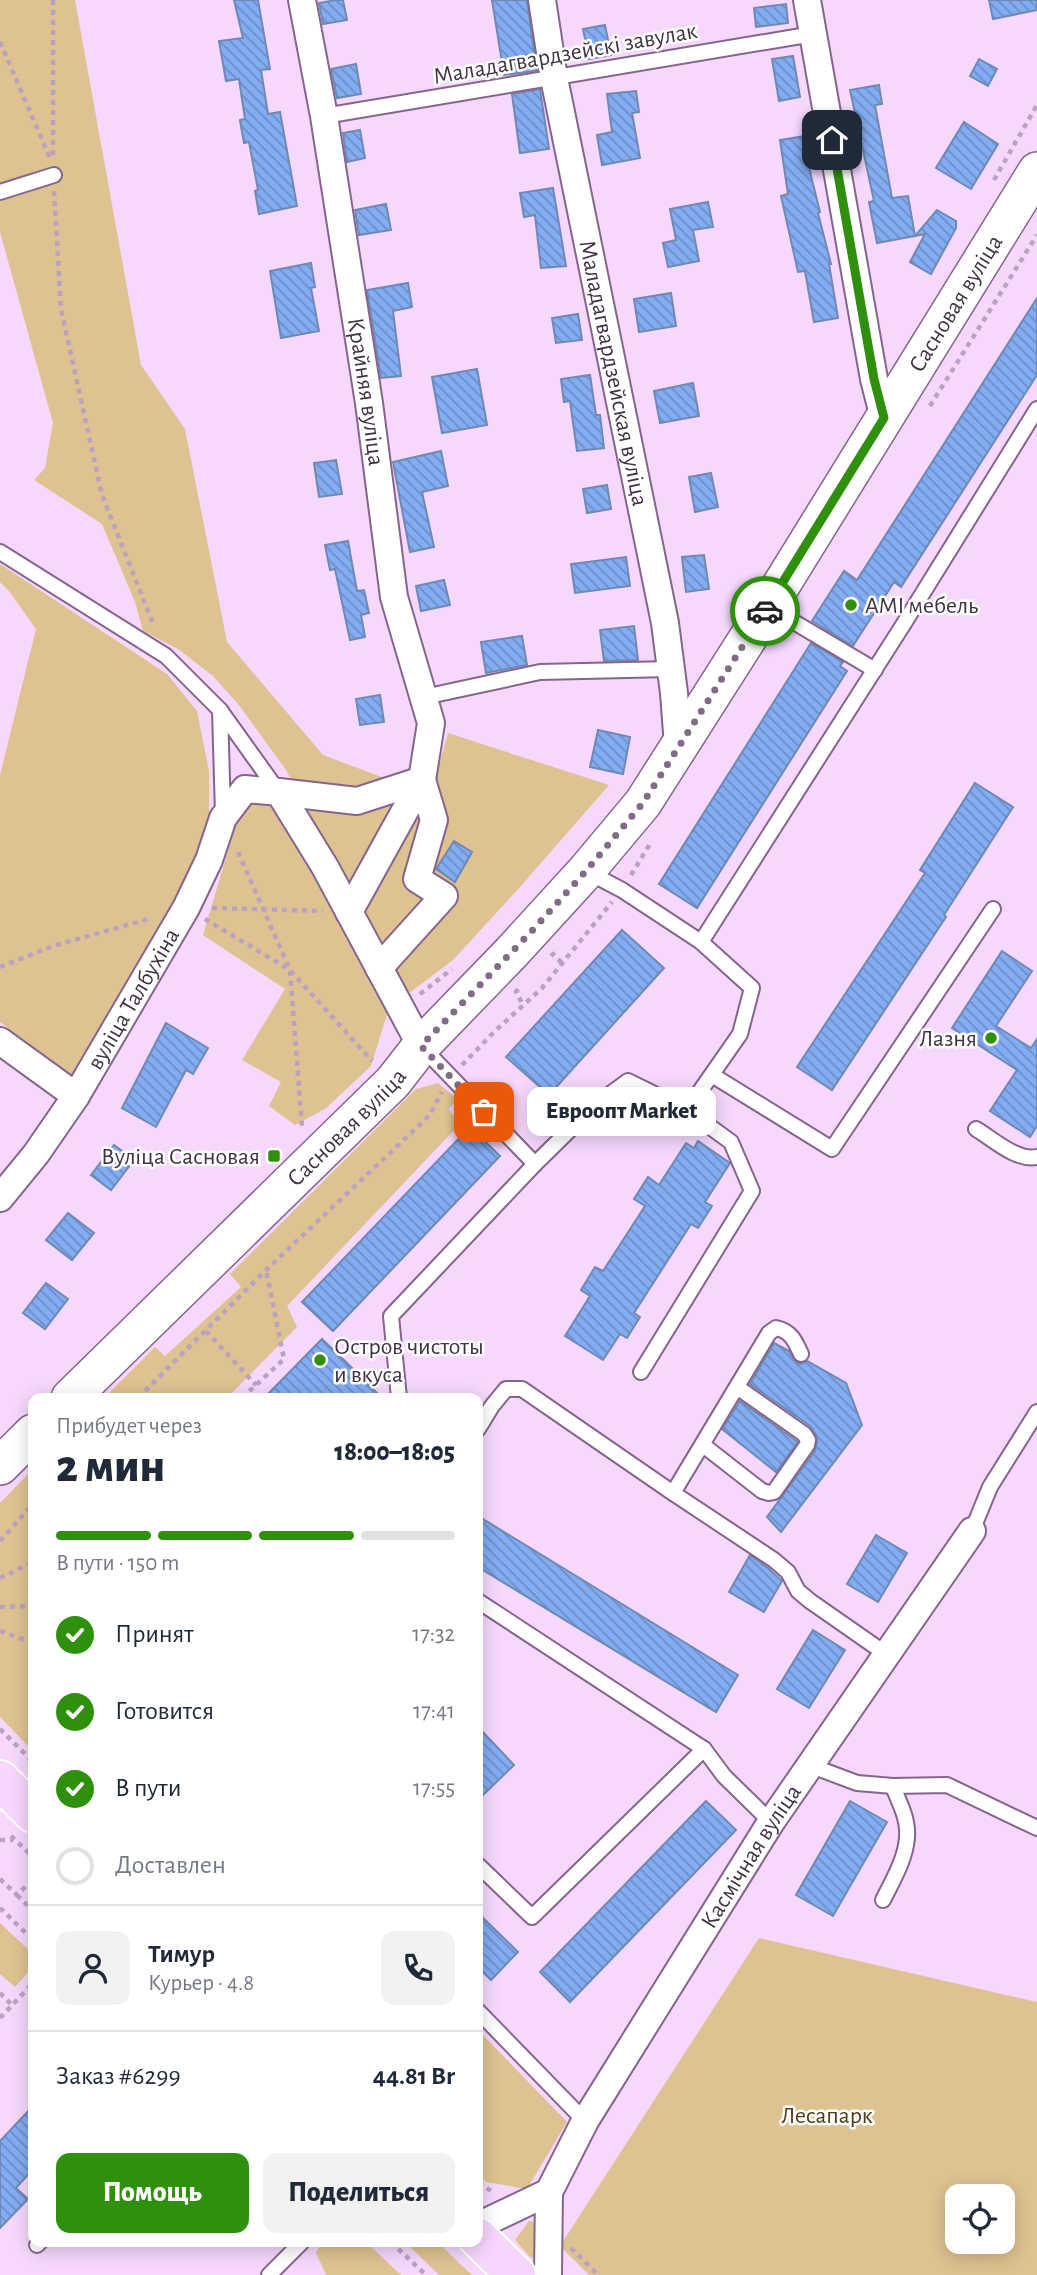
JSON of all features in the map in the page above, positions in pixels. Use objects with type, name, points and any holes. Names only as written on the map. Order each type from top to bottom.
[{"type":"main road","name":"Сасновая вуліца","points":[[75,1393],[393,1083],[421,1046],[586,871],[643,803],[1037,171]]},
{"type":"main road","points":[[0,1466],[28,1438]]},
{"type":"main road","points":[[0,1780],[18,1829]]},
{"type":"main road","points":[[483,2243],[516,2275]]},
{"type":"street","name":"Крайняя вуліца","points":[[302,0],[324,116],[369,403],[394,597],[432,723],[422,780],[349,912]]},
{"type":"street","name":"Маладагвардзейская вуліца","points":[[542,0],[554,78],[662,610],[678,746]]},
{"type":"street","points":[[807,0],[874,379],[884,418]]},
{"type":"street","name":"Крайняя вуліца","points":[[379,968],[444,896],[417,879],[435,820],[422,780]]},
{"type":"street","points":[[279,792],[357,802],[422,780]]},
{"type":"street","name":"вуліца Талбухіна","points":[[0,1198],[36,1154],[76,1096],[186,908],[209,860],[223,818],[245,789],[279,792]]},
{"type":"street","points":[[279,792],[325,867],[421,1046]]},
{"type":"street","points":[[0,1041],[76,1096]]},
{"type":"street","name":"Касмічная вуліца","points":[[548,2275],[549,2192],[585,2121],[771,1822],[972,1531]]},
{"type":"street","points":[[483,2222],[549,2192]]},
{"type":"lane","name":"Маладагвардзейскі завулак","points":[[324,116],[813,34]]},
{"type":"lane","points":[[0,191],[53,170]]},
{"type":"lane","points":[[701,942],[1037,410]]},
{"type":"lane","points":[[0,552],[166,656],[220,710],[279,792]]},
{"type":"lane","points":[[767,608],[875,670]]},
{"type":"lane","points":[[424,697],[540,672],[671,670]]},
{"type":"lane","points":[[220,710],[223,818]]},
{"type":"lane","points":[[586,871],[622,890],[701,942],[752,988],[740,1034],[687,1110]]},
{"type":"lane","points":[[712,1075],[832,1149],[993,909]]},
{"type":"lane","points":[[421,1046],[535,1164]]},
{"type":"lane","points":[[399,1393],[391,1316],[535,1164],[594,1106],[628,1081],[687,1110],[731,1142],[752,1191],[641,1372]]},
{"type":"lane","points":[[975,1129],[1018,1155],[1037,1157]]},
{"type":"lane","points":[[673,1493],[769,1333],[776,1328],[785,1329],[801,1354]]},
{"type":"lane","points":[[703,1445],[762,1491],[769,1493],[774,1492],[807,1445],[804,1434],[737,1387]]},
{"type":"lane","points":[[483,1421],[506,1389],[522,1389],[775,1560],[788,1572],[798,1591],[886,1654]]},
{"type":"lane","points":[[972,1531],[990,1487],[1037,1412]]},
{"type":"lane","points":[[483,1604],[704,1749],[724,1776],[771,1822]]},
{"type":"lane","points":[[483,1870],[533,1917],[704,1749]]},
{"type":"lane","points":[[809,1765],[857,1783],[893,1786],[947,1785],[1037,1828]]},
{"type":"lane","points":[[883,1900],[901,1863],[907,1836],[906,1822],[893,1786]]},
{"type":"lane","points":[[483,2016],[585,2121]]},
{"type":"lane","points":[[270,2275],[297,2247]]},
{"type":"path","points":[[53,0],[53,170],[61,309],[102,495],[166,656]]},
{"type":"path","points":[[0,42],[53,170]]},
{"type":"path","points":[[223,818],[290,970],[302,1127]]},
{"type":"path","points":[[0,967],[53,946],[186,908],[349,912]]},
{"type":"path","points":[[186,908],[290,970],[378,1066]]},
{"type":"path","points":[[143,1393],[266,1270],[429,1116],[451,1077],[542,988],[578,946]]},
{"type":"path","points":[[553,954],[563,964]]},
{"type":"path","points":[[402,1009],[458,964]]},
{"type":"path","points":[[516,992],[523,1005]]},
{"type":"path","points":[[247,1393],[284,1359],[266,1270]]},
{"type":"path","points":[[206,1331],[256,1385]]},
{"type":"path","points":[[0,1541],[28,1510]]},
{"type":"path","points":[[0,1578],[28,1564]]},
{"type":"path","points":[[0,1608],[28,1606]]},
{"type":"path","points":[[0,1632],[28,1641]]},
{"type":"path","points":[[0,1729],[28,1757]]},
{"type":"path","points":[[0,1840],[18,1829],[28,1848]]},
{"type":"path","points":[[0,1879],[28,1906]]},
{"type":"path","points":[[0,1892],[6,1884]]},
{"type":"path","points":[[17,1895],[28,1884]]},
{"type":"path","points":[[0,1908],[28,1935]]},
{"type":"path","points":[[0,2018],[28,1988]]},
{"type":"path","points":[[0,1993],[12,2005]]},
{"type":"path","points":[[568,2245],[598,2275]]},
{"type":"path","points":[[396,2247],[426,2275]]},
{"type":"green space","points":[[0,0],[75,0],[141,365],[185,429],[227,642],[323,755],[384,778],[411,771],[438,769],[448,733],[609,785],[453,960],[408,994],[286,770],[239,705],[213,676],[178,649],[143,631],[135,602],[102,524],[34,480],[45,468],[53,423],[0,232]]},
{"type":"green space","points":[[0,564],[167,674],[197,711],[209,771],[209,822],[181,895],[74,1077],[0,1022],[0,775],[36,629],[0,582]]},
{"type":"green space","points":[[247,801],[273,804],[389,1008],[371,1066],[325,1109],[295,1125],[269,1106],[281,1082],[242,1060],[285,989],[203,935],[238,817]]},
{"type":"green space","points":[[438,1083],[457,1099],[449,1109],[459,1125],[287,1306],[297,1327],[232,1393],[109,1393],[155,1347],[165,1356],[241,1287],[230,1274],[416,1089]]},
{"type":"green space","points":[[28,1474],[28,1746],[0,1717],[0,1503]]},
{"type":"green space","points":[[0,1923],[28,1949],[28,1973],[15,1987],[0,1974]]},
{"type":"green space","name":"Лесапарк","points":[[759,1938],[1037,2002],[1037,2275],[589,2275],[560,2246]]},
{"type":"green space","points":[[483,2035],[567,2122],[527,2189],[486,2182],[483,2179]]},
{"type":"green space","points":[[529,2221],[538,2222],[538,2254],[534,2258],[515,2240]]},
{"type":"green space","points":[[319,2247],[371,2247],[401,2275],[326,2275],[316,2253]]},
{"type":"green space","points":[[410,2247],[442,2247],[472,2275],[439,2275]]},
{"type":"building","points":[[234,0],[258,0],[270,69],[261,70],[268,114],[280,112],[297,206],[259,214],[255,191],[258,190],[249,142],[244,143],[240,120],[245,119],[239,79],[226,81],[219,41],[243,38]]},
{"type":"building","points":[[343,0],[347,20],[323,24],[319,3]]},
{"type":"building","points":[[492,0],[527,0],[537,71],[504,75]]},
{"type":"building","points":[[989,0],[1037,0],[1037,10],[993,19]]},
{"type":"building","points":[[786,4],[788,23],[756,27],[754,8]]},
{"type":"building","points":[[605,25],[611,55],[589,59],[583,29]]},
{"type":"building","points":[[793,56],[800,97],[779,101],[772,59]]},
{"type":"building","points":[[979,59],[997,69],[988,86],[970,76]]},
{"type":"building","points":[[356,64],[361,94],[337,98],[331,69]]},
{"type":"building","points":[[879,85],[882,104],[875,105],[892,198],[908,196],[915,236],[877,243],[869,202],[874,201],[850,90]]},
{"type":"building","points":[[540,89],[549,149],[520,153],[512,94]]},
{"type":"building","points":[[636,91],[639,112],[632,113],[640,158],[602,165],[597,135],[612,132],[607,94]]},
{"type":"building","points":[[964,122],[998,144],[971,189],[936,168]]},
{"type":"building","points":[[360,130],[365,158],[347,162],[343,133]]},
{"type":"building","points":[[805,136],[820,212],[818,213],[831,264],[838,318],[814,322],[805,271],[798,272],[781,196],[788,194],[780,140]]},
{"type":"building","points":[[553,188],[566,266],[541,268],[535,215],[524,217],[520,193]]},
{"type":"building","points":[[708,202],[713,227],[693,230],[699,261],[668,267],[663,243],[676,240],[670,209]]},
{"type":"building","points":[[386,204],[391,230],[359,235],[355,210]]},
{"type":"building","points":[[937,210],[956,221],[956,228],[931,274],[910,262],[925,234],[915,236]]},
{"type":"building","points":[[311,263],[315,287],[311,288],[319,331],[281,338],[270,271]]},
{"type":"building","points":[[408,283],[412,307],[393,311],[401,376],[381,378],[367,290]]},
{"type":"building","points":[[671,293],[676,326],[639,332],[634,299]]},
{"type":"building","points":[[1037,298],[1037,375],[901,587],[894,582],[853,646],[812,621],[844,571],[857,580]]},
{"type":"building","points":[[578,314],[582,340],[556,343],[552,318]]},
{"type":"building","points":[[477,369],[487,425],[442,433],[432,377]]},
{"type":"building","points":[[590,375],[596,415],[600,415],[604,448],[577,451],[570,401],[564,402],[561,379]]},
{"type":"building","points":[[693,383],[699,416],[660,423],[654,391]]},
{"type":"building","points":[[441,451],[448,486],[422,492],[434,547],[410,552],[393,462]]},
{"type":"building","points":[[336,460],[342,494],[319,497],[314,463]]},
{"type":"building","points":[[711,473],[718,507],[695,512],[689,477]]},
{"type":"building","points":[[607,485],[611,509],[587,513],[583,489]]},
{"type":"building","points":[[348,541],[357,591],[364,590],[369,613],[361,615],[365,637],[350,640],[335,569],[330,570],[325,545]]},
{"type":"building","points":[[704,555],[709,589],[686,592],[682,557]]},
{"type":"building","points":[[626,557],[630,586],[575,593],[571,564]]},
{"type":"building","points":[[444,580],[450,605],[421,611],[416,586]]},
{"type":"building","points":[[634,626],[638,660],[604,661],[600,630]]},
{"type":"building","points":[[522,636],[527,665],[486,673],[481,642]]},
{"type":"building","points":[[811,643],[843,662],[840,666],[847,671],[697,908],[659,884]]},
{"type":"building","points":[[380,695],[384,722],[360,725],[356,699]]},
{"type":"building","points":[[598,730],[630,737],[623,774],[590,767]]},
{"type":"building","points":[[975,783],[1013,807],[944,915],[946,917],[832,1090],[797,1067],[925,873],[920,870]]},
{"type":"building","points":[[454,841],[472,852],[455,882],[436,869]]},
{"type":"building","points":[[622,930],[664,968],[549,1095],[506,1057]]},
{"type":"building","name":"Лазня","points":[[1002,951],[1032,971],[996,1026],[1031,1048],[1037,1039],[1037,1126],[1030,1137],[990,1111],[1017,1070],[952,1028]]},
{"type":"building","points":[[166,1023],[208,1048],[193,1074],[186,1070],[156,1127],[122,1108]]},
{"type":"building","points":[[470,1127],[500,1156],[333,1331],[302,1302]]},
{"type":"building","points":[[698,1141],[730,1163],[705,1202],[712,1206],[698,1228],[691,1224],[634,1313],[640,1317],[627,1338],[620,1334],[603,1360],[565,1336],[590,1296],[581,1290],[595,1267],[603,1271],[645,1206],[634,1199],[648,1177],[659,1185],[686,1143],[694,1148]]},
{"type":"building","points":[[114,1145],[134,1160],[111,1190],[91,1175]]},
{"type":"building","points":[[68,1213],[94,1233],[72,1260],[46,1240]]},
{"type":"building","points":[[46,1283],[68,1299],[45,1329],[23,1313]]},
{"type":"building","points":[[322,1339],[377,1393],[269,1393]]},
{"type":"building","points":[[774,1343],[789,1351],[796,1362],[801,1364],[807,1361],[846,1383],[862,1425],[781,1532],[767,1517],[815,1451],[817,1441],[810,1426],[750,1384]]},
{"type":"building","points":[[740,1401],[798,1442],[776,1472],[722,1429]]},
{"type":"building","points":[[483,1519],[738,1675],[716,1712],[483,1570]]},
{"type":"building","points":[[876,1535],[907,1553],[878,1602],[847,1584]]},
{"type":"building","points":[[750,1555],[782,1581],[764,1612],[729,1592]]},
{"type":"building","points":[[813,1630],[845,1650],[809,1708],[777,1689]]},
{"type":"building","points":[[483,1732],[514,1765],[483,1795]]},
{"type":"building","points":[[706,1801],[736,1830],[570,2002],[540,1972]]},
{"type":"building","points":[[850,1801],[887,1822],[833,1916],[796,1895]]},
{"type":"building","points":[[483,1918],[518,1952],[491,1980],[483,1972]]},
{"type":"building","points":[[28,2111],[28,2175],[16,2188],[28,2199],[0,2228],[0,2141]]},
{"type":"way so far","points":[[484,1112],[421,1046],[530,933],[643,803],[765,611]]},
{"type":"place","name":"AMI мебель","points":[[851,605]]},
{"type":"place","name":"Лазня","points":[[991,1038]]},
{"type":"place","name":"Евроопт Market","points":[[484,1112]]},
{"type":"place","name":"Вуліца Сасновая","points":[[274,1156]]},
{"type":"place","name":"Остров чистоты и вкуса","points":[[320,1360]]},
{"type":"route","points":[[765,611],[884,418],[874,379],[832,140]]}]
